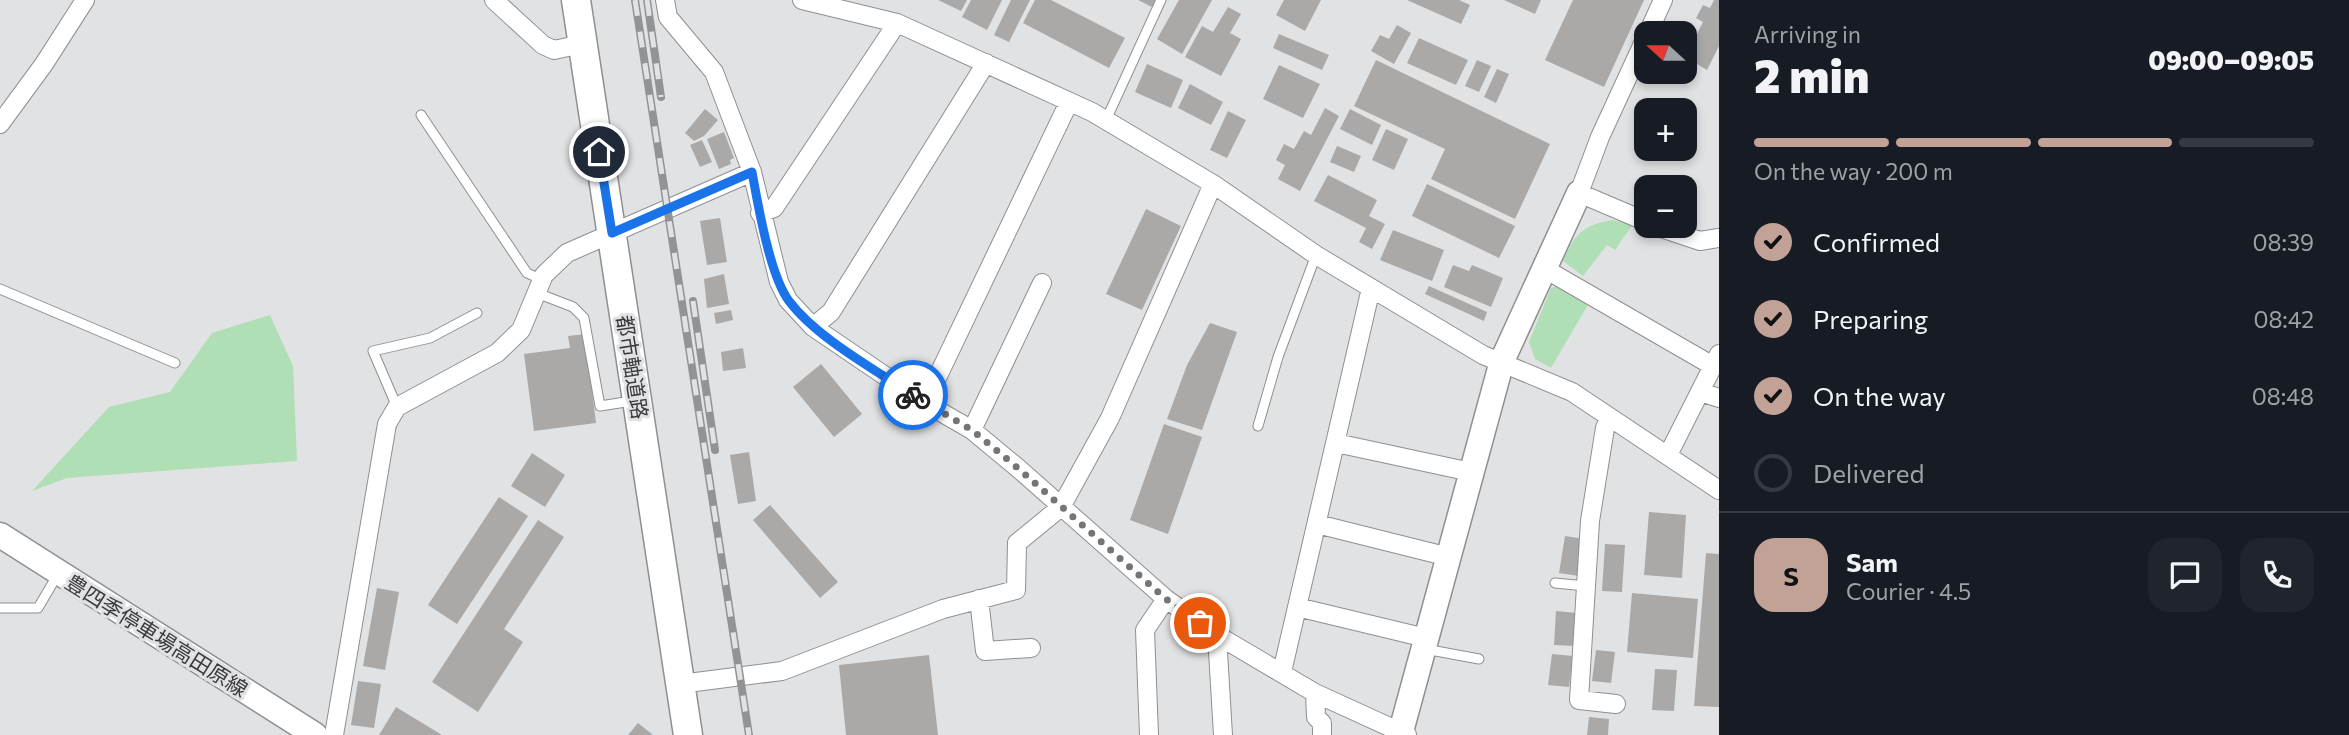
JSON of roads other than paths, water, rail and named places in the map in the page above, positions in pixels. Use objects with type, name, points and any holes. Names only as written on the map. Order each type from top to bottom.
[{"type":"main road","name":"都市軸道路","points":[[576,0],[688,735]]},
{"type":"street","points":[[0,124],[44,64],[85,0]]},
{"type":"street","points":[[494,0],[543,45],[554,50],[582,44]]},
{"type":"street","points":[[665,0],[668,17],[714,72],[752,172],[779,282],[788,300],[813,327],[925,403],[972,430],[1166,599],[1315,692],[1402,734],[1502,361],[1579,193],[1600,137],[1634,62]]},
{"type":"street","points":[[802,0],[897,23],[1105,120],[1213,184],[1316,254],[1483,355],[1572,392],[1719,490]]},
{"type":"street","points":[[1653,21],[1663,0]]},
{"type":"street","points":[[760,213],[774,208],[897,23]]},
{"type":"street","points":[[813,327],[831,312],[986,63]]},
{"type":"street","points":[[925,403],[1069,102]]},
{"type":"street","points":[[334,735],[387,424],[397,407],[497,353],[521,330],[544,275],[566,253],[752,172]]},
{"type":"street","points":[[680,684],[782,671],[943,609],[1016,590],[1017,543],[1061,506],[1110,418],[1213,184]]},
{"type":"street","points":[[1579,193],[1634,216]]},
{"type":"street","points":[[1691,238],[1700,241],[1719,239]]},
{"type":"street","points":[[1545,269],[1716,360],[1668,455]]},
{"type":"street","points":[[972,430],[1042,283]]},
{"type":"street","points":[[1282,672],[1371,288]]},
{"type":"street","points":[[1700,392],[1719,398]]},
{"type":"street","points":[[1609,418],[1595,483],[1579,700],[1616,705]]},
{"type":"street","points":[[1336,443],[1471,472]]},
{"type":"street","points":[[1317,524],[1449,557]]},
{"type":"street","name":"豊四季停車場高田原線","points":[[0,535],[315,735]]},
{"type":"street","points":[[979,599],[985,651],[1031,648]]},
{"type":"street","points":[[1149,735],[1145,630],[1166,599]]},
{"type":"street","points":[[1297,607],[1425,643]]},
{"type":"street","points":[[1220,631],[1223,735]]},
{"type":"street","points":[[1315,692],[1316,717],[1322,723],[1322,735]]},
{"type":"lane","points":[[1105,120],[1161,0]]},
{"type":"lane","points":[[421,115],[527,273],[540,286],[573,307],[584,318],[600,406],[638,400]]},
{"type":"lane","points":[[1258,426],[1278,357],[1316,254]]},
{"type":"lane","points":[[0,289],[175,363]]},
{"type":"lane","points":[[397,407],[373,351],[430,338],[477,313]]},
{"type":"lane","points":[[0,608],[38,608],[58,573]]},
{"type":"lane","points":[[1555,583],[1586,586]]},
{"type":"lane","points":[[1425,643],[1479,659]]},
{"type":"railway","points":[[635,0],[749,735]]},
{"type":"railway","points":[[647,0],[661,97]]},
{"type":"railway","points":[[693,301],[715,450]]}]
